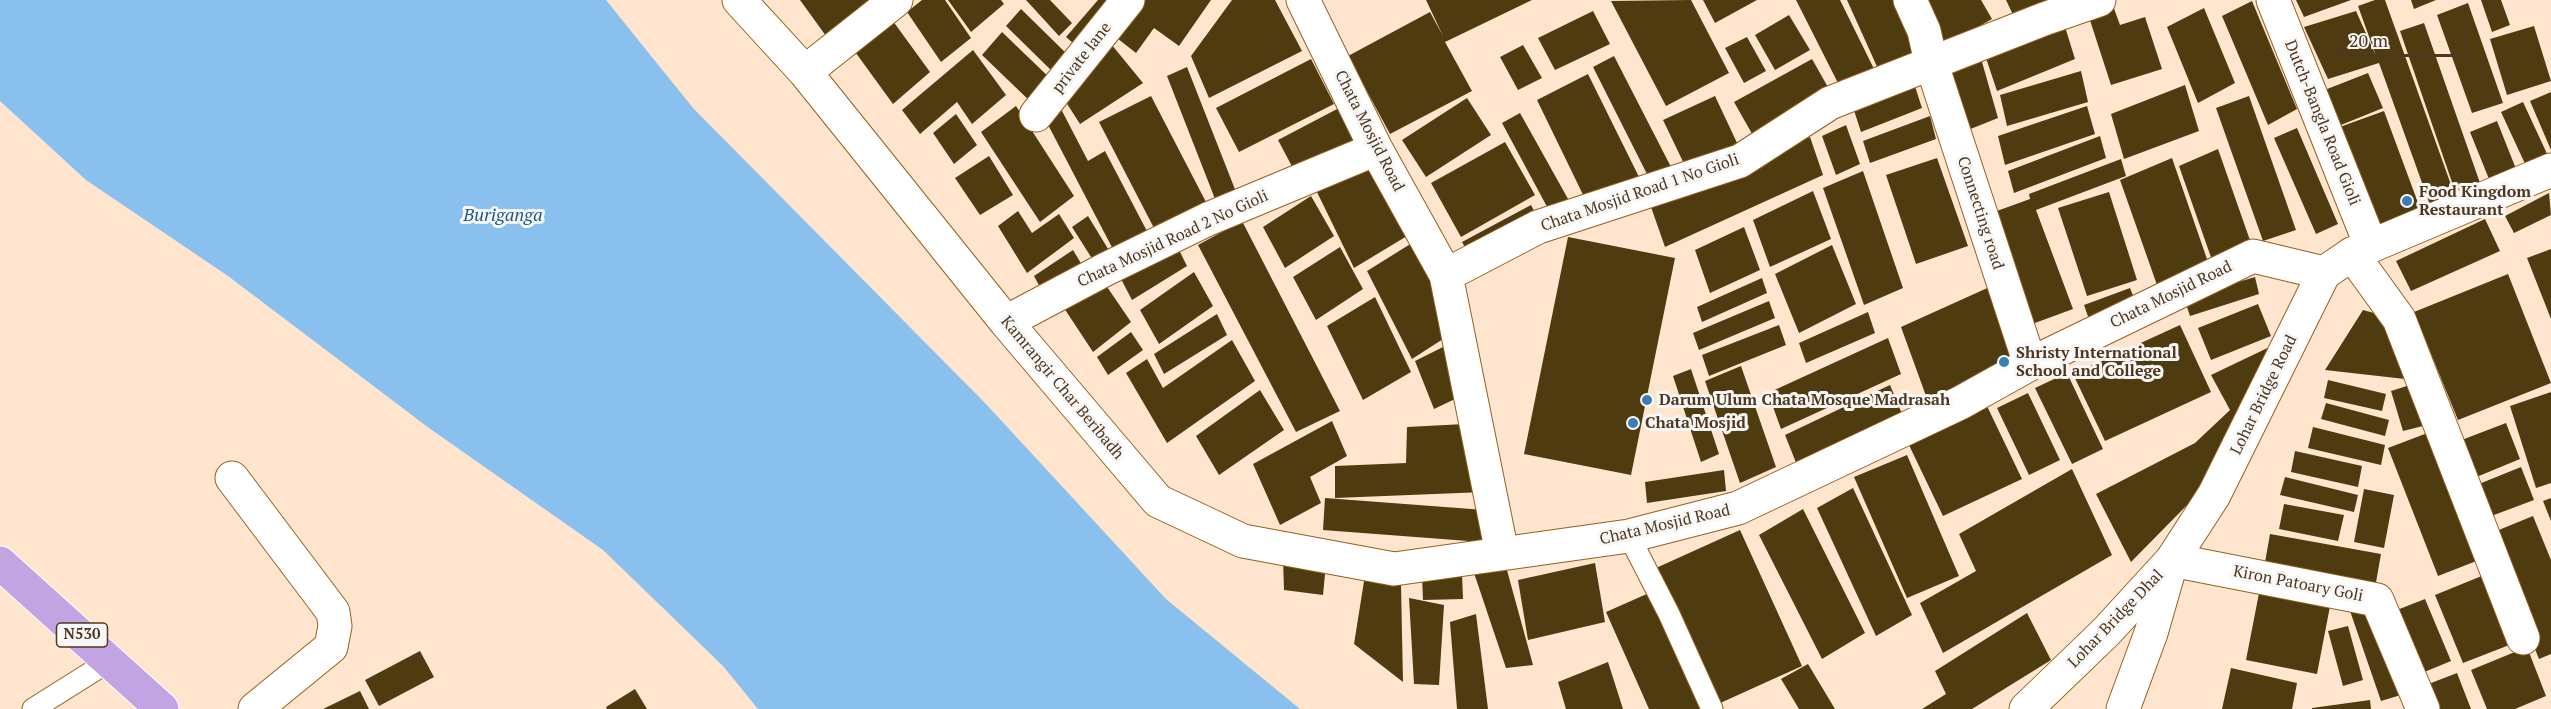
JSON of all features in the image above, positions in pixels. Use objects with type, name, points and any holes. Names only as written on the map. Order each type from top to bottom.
[{"type":"highway","name":"N530","points":[[0,563],[111,660],[162,709]]},
{"type":"street","name":"Kamrangir Char Beribadh","points":[[739,0],[805,72],[1006,322],[1158,501],[1243,541],[1394,568],[1502,553]]},
{"type":"street","points":[[805,72],[896,0]]},
{"type":"street","name":"private lane","points":[[1036,115],[1128,0]]},
{"type":"street","name":"Chata Mosjid Road","points":[[1303,0],[1376,149],[1446,275],[1502,553],[1629,536],[1738,508],[1960,403],[2030,364],[2253,256],[2324,273]]},
{"type":"street","name":"Connecting road","points":[[1910,0],[1924,31],[1931,62],[2030,364]]},
{"type":"street","name":"Chata Mosjid Road 1 No Gioli","points":[[1446,275],[1538,227],[1740,161],[1830,103],[1931,62],[2099,0]]},
{"type":"street","name":"Dutch-Bangla Road Gioli","points":[[2272,0],[2361,250],[2398,319],[2523,638]]},
{"type":"street","name":"Chata Mosjid Road 2 No Gioli","points":[[1006,322],[1104,270],[1208,219],[1376,149]]},
{"type":"street","name":"Lohar Bridge Road","points":[[2172,560],[2214,495],[2324,273],[2361,250],[2551,170]]},
{"type":"street","points":[[232,478],[333,612],[335,626],[331,647],[255,709]]},
{"type":"street","name":"Lohar Bridge Dhal","points":[[2123,708],[2151,633],[2172,560]]},
{"type":"street","name":"Lohar Bridge Dhal","points":[[2026,709],[2106,632],[2172,560]]},
{"type":"street","name":"Kiron Patoary Goli","points":[[2172,560],[2377,600],[2423,709]]},
{"type":"lane","points":[[1629,536],[1669,614],[1712,709]]},
{"type":"lane","points":[[33,709],[111,660]]},
{"type":"water","name":"Buriganga","points":[[0,0],[606,0],[693,108],[985,403],[1166,599],[1300,709],[758,709],[723,666],[603,550],[429,428],[228,276],[86,180],[0,101]]},
{"type":"building","points":[[800,0],[889,0],[834,47]]},
{"type":"building","points":[[922,0],[945,0],[971,38],[941,62],[907,12]]},
{"type":"building","points":[[948,0],[1001,0],[1004,4],[971,32]]},
{"type":"building","points":[[1026,0],[1050,0],[1072,23],[1059,36]]},
{"type":"building","points":[[1098,0],[1123,0],[1080,49],[1066,37]]},
{"type":"building","points":[[1133,0],[1211,0],[1179,46],[1154,28],[1136,53],[1108,31]]},
{"type":"building","points":[[1232,0],[1275,0],[1302,51],[1209,98],[1191,56]]},
{"type":"building","points":[[1426,0],[1532,0],[1445,42],[1472,91],[1390,134],[1348,56],[1430,12],[1443,36]]},
{"type":"building","points":[[1691,0],[1729,73],[1666,106],[1611,1]]},
{"type":"building","points":[[1703,0],[1757,0],[1715,23]]},
{"type":"building","points":[[1796,0],[1840,0],[1874,69],[1840,87]]},
{"type":"building","points":[[1847,0],[1902,0],[1924,50],[1879,71]]},
{"type":"building","points":[[1918,0],[1981,0],[1992,19],[1939,49]]},
{"type":"building","points":[[2006,0],[2055,0],[2015,19]]},
{"type":"building","points":[[2296,0],[2351,0],[2304,17]]},
{"type":"building","points":[[2375,0],[2385,0],[2455,196],[2430,205],[2379,63],[2328,79],[2304,27],[2356,11],[2376,56],[2358,6]]},
{"type":"building","points":[[2411,0],[2436,0],[2414,9]]},
{"type":"building","points":[[2481,0],[2501,0],[2510,25],[2492,32]]},
{"type":"building","points":[[2252,1],[2297,109],[2268,125],[2222,16]]},
{"type":"building","points":[[2112,3],[2120,25],[2145,17],[2162,69],[2111,85],[2087,11]]},
{"type":"building","points":[[2468,3],[2503,103],[2472,113],[2437,15]]},
{"type":"building","points":[[2204,8],[2235,83],[2198,103],[2167,27]]},
{"type":"building","points":[[1021,9],[1070,57],[1055,74],[1006,26]]},
{"type":"building","points":[[1593,11],[1610,44],[1555,70],[1538,38]]},
{"type":"building","points":[[1789,15],[1810,50],[1775,70],[1755,35]]},
{"type":"building","points":[[890,17],[930,72],[893,104],[853,49]]},
{"type":"building","points":[[2062,17],[2075,59],[1997,91],[1983,49]]},
{"type":"building","points":[[2424,23],[2480,183],[2455,191],[2400,31]]},
{"type":"building","points":[[2534,26],[2551,81],[2507,95],[2490,39]]},
{"type":"building","points":[[1002,32],[1054,82],[1034,105],[982,55]]},
{"type":"building","points":[[1747,37],[1766,71],[1744,83],[1725,48]]},
{"type":"building","points":[[1107,39],[1143,83],[1080,124],[1064,99]]},
{"type":"building","points":[[1523,45],[1542,78],[1518,90],[1500,57]]},
{"type":"building","points":[[1978,48],[1998,118],[1963,132],[1942,62]]},
{"type":"building","points":[[973,50],[1006,95],[972,124],[957,102],[920,134],[902,110]]},
{"type":"building","points":[[1614,56],[1671,167],[1649,178],[1593,67]]},
{"type":"building","points":[[1311,59],[1334,104],[1239,152],[1216,108]]},
{"type":"building","points":[[1812,59],[1833,96],[1755,139],[1734,102]]},
{"type":"building","points":[[1187,67],[1238,197],[1217,204],[1167,76]]},
{"type":"building","points":[[2081,71],[2088,102],[2007,126],[2000,95]]},
{"type":"building","points":[[2368,73],[2383,108],[2331,129],[2317,93]]},
{"type":"building","points":[[1588,74],[1640,179],[1588,205],[1537,100]]},
{"type":"building","points":[[1911,74],[1922,108],[1861,132],[1850,98]]},
{"type":"building","points":[[2185,85],[2199,131],[2124,159],[2111,114]]},
{"type":"building","points":[[2551,92],[2551,150],[2530,101]]},
{"type":"building","points":[[1151,96],[1207,204],[1155,230],[1099,122]]},
{"type":"building","points":[[1715,96],[1738,145],[1687,170],[1663,120]]},
{"type":"building","points":[[2249,96],[2296,230],[2263,241],[2216,108]]},
{"type":"building","points":[[1467,98],[1491,135],[1426,177],[1402,140]]},
{"type":"building","points":[[2523,102],[2549,158],[2527,168],[2501,112]]},
{"type":"building","points":[[1016,106],[1074,196],[1040,222],[981,132]]},
{"type":"building","points":[[2087,106],[2095,134],[2005,165],[1998,136]]},
{"type":"building","points":[[1339,108],[1356,143],[1296,174],[1278,140]]},
{"type":"building","points":[[1061,109],[1088,161],[1105,151],[1149,235],[1116,255],[1045,119]]},
{"type":"building","points":[[2384,111],[2424,219],[2377,236],[2337,128]]},
{"type":"building","points":[[1520,113],[1572,206],[1552,216],[1502,123]]},
{"type":"building","points":[[956,114],[977,145],[954,164],[933,133]]},
{"type":"building","points":[[1930,116],[1936,139],[1870,163],[1863,141]]},
{"type":"building","points":[[2497,121],[2518,174],[2491,184],[2470,132]]},
{"type":"building","points":[[1846,125],[1860,164],[1836,175],[1822,136]]},
{"type":"building","points":[[2297,128],[2338,224],[2316,234],[2274,138]]},
{"type":"building","points":[[2100,136],[2106,158],[2014,193],[2008,171]]},
{"type":"building","points":[[1810,137],[1823,175],[1665,247],[1651,207]]},
{"type":"building","points":[[1505,142],[1535,195],[1461,237],[1431,183]]},
{"type":"building","points":[[2218,149],[2252,246],[2213,263],[2179,166]]},
{"type":"building","points":[[989,156],[1013,195],[980,215],[955,178]]},
{"type":"building","points":[[1368,158],[1407,236],[1354,268],[1316,190]]},
{"type":"building","points":[[1937,158],[1968,246],[1916,264],[1886,175]]},
{"type":"building","points":[[2172,158],[2208,262],[2157,285],[2120,180]]},
{"type":"building","points":[[2121,159],[2126,176],[2036,210],[2073,309],[2024,327],[1983,216],[2030,199],[2029,194]]},
{"type":"building","points":[[1863,171],[1903,288],[1864,305],[1823,188]]},
{"type":"building","points":[[1813,191],[1831,239],[1770,267],[1753,220]]},
{"type":"building","points":[[2109,192],[2137,280],[2087,296],[2058,208]]},
{"type":"building","points":[[2549,193],[2551,215],[2514,233],[2505,216]]},
{"type":"building","points":[[1311,196],[1334,236],[1285,268],[1263,227]]},
{"type":"building","points":[[1531,205],[1539,220],[1470,256],[1462,242]]},
{"type":"building","points":[[1018,211],[1032,233],[1059,214],[1074,238],[1027,273],[998,226]]},
{"type":"building","points":[[1088,216],[1113,257],[1098,268],[1072,227]]},
{"type":"building","points":[[2485,219],[2500,251],[2411,291],[2396,261]]},
{"type":"building","points":[[1242,221],[1340,411],[1296,432],[1198,245]]},
{"type":"building","points":[[1744,227],[1760,270],[1710,293],[1695,250]]},
{"type":"building","points":[[1568,237],[1675,258],[1631,475],[1524,454]]},
{"type":"building","points":[[1412,243],[1457,330],[1412,359],[1367,271]]},
{"type":"building","points":[[1176,244],[1187,266],[1132,300],[1121,279]]},
{"type":"building","points":[[1832,245],[1856,304],[1799,333],[1775,274]]},
{"type":"building","points":[[1340,247],[1363,289],[1316,320],[1293,277]]},
{"type":"building","points":[[2551,249],[2551,319],[2527,258]]},
{"type":"building","points":[[1073,250],[1088,275],[1048,302],[1034,276]]},
{"type":"building","points":[[1194,272],[1213,306],[1159,344],[1140,310]]},
{"type":"building","points":[[2508,274],[2551,383],[2458,420],[2414,312]]},
{"type":"building","points":[[2255,277],[2259,294],[2190,316],[2184,298]]},
{"type":"building","points":[[1101,278],[1131,322],[1093,352],[1064,308]]},
{"type":"building","points":[[1762,278],[1767,293],[1702,322],[1697,307]]},
{"type":"building","points":[[1994,285],[2022,364],[1930,407],[1901,327]]},
{"type":"building","points":[[2130,288],[2138,308],[2091,325],[2084,305]]},
{"type":"building","points":[[1375,297],[1411,372],[1363,400],[1327,326]]},
{"type":"building","points":[[1769,301],[1775,318],[1699,350],[1693,333]]},
{"type":"building","points":[[2258,304],[2271,336],[2211,360],[2198,328]]},
{"type":"building","points":[[2363,310],[2385,316],[2405,379],[2325,370]]},
{"type":"building","points":[[1868,312],[1875,333],[1806,363],[1799,343]]},
{"type":"building","points":[[1217,314],[1227,335],[1164,374],[1154,354]]},
{"type":"building","points":[[1779,325],[1786,345],[1709,376],[1702,355]]},
{"type":"building","points":[[2180,325],[2211,392],[2105,441],[2073,374]]},
{"type":"building","points":[[1131,332],[1143,350],[1108,375],[1097,357]]},
{"type":"building","points":[[1888,338],[1901,374],[1781,429],[1768,393]]},
{"type":"building","points":[[1232,340],[1255,381],[1167,443],[1126,373],[1147,359],[1163,388]]},
{"type":"building","points":[[1457,340],[1476,389],[1434,409],[1415,361]]},
{"type":"building","points":[[2278,343],[2234,428],[2189,503],[2131,562],[2096,494],[2195,443],[2230,410],[2211,375]]},
{"type":"building","points":[[1741,366],[1776,467],[1740,483],[1705,381]]},
{"type":"building","points":[[1691,369],[1719,454],[1701,462],[1673,376]]},
{"type":"building","points":[[2067,373],[2103,449],[2072,464],[2035,388]]},
{"type":"building","points":[[2328,380],[2386,394],[2382,411],[2324,398]]},
{"type":"building","points":[[1890,385],[1902,414],[1797,465],[1785,435]]},
{"type":"building","points":[[2410,385],[2423,426],[2403,431],[2391,391]]},
{"type":"building","points":[[1260,390],[1284,430],[1219,475],[1196,436]]},
{"type":"building","points":[[2551,392],[2551,483],[2536,488],[2510,406]]},
{"type":"building","points":[[2028,393],[2060,460],[2029,475],[1997,408]]},
{"type":"building","points":[[2326,403],[2389,420],[2385,436],[2321,419]]},
{"type":"building","points":[[1987,406],[2022,479],[1943,516],[1908,443]]},
{"type":"building","points":[[1332,421],[1347,456],[1310,477],[1321,503],[1280,525],[1253,464]]},
{"type":"building","points":[[1484,423],[1484,492],[1335,498],[1335,466],[1406,463],[1407,427]]},
{"type":"building","points":[[2506,423],[2520,459],[2474,478],[2459,441]]},
{"type":"building","points":[[2313,427],[2385,445],[2381,465],[2308,448]]},
{"type":"building","points":[[2430,432],[2479,560],[2438,576],[2388,448]]},
{"type":"building","points":[[2295,451],[2362,466],[2358,487],[2291,472]]},
{"type":"building","points":[[1907,455],[1959,576],[1907,598],[1854,477]]},
{"type":"building","points":[[2521,467],[2534,500],[2486,518],[2474,486]]},
{"type":"building","points":[[2072,469],[2112,555],[1943,653],[1920,603],[1976,571],[1959,534]]},
{"type":"building","points":[[1724,470],[1726,491],[1647,503],[1645,482]]},
{"type":"building","points":[[2285,477],[2358,495],[2354,512],[2280,495]]},
{"type":"building","points":[[1853,488],[1912,615],[1876,636],[1817,508]]},
{"type":"building","points":[[2364,489],[2394,495],[2384,548],[2354,542]]},
{"type":"building","points":[[1325,498],[1498,511],[1495,543],[1323,530]]},
{"type":"building","points":[[2551,498],[2551,521],[2543,501]]},
{"type":"building","points":[[2284,504],[2344,515],[2338,541],[2279,529]]},
{"type":"building","points":[[1803,509],[1865,633],[1822,659],[1759,535]]},
{"type":"building","points":[[2533,516],[2551,560],[2551,654],[2539,659],[2489,534]]},
{"type":"building","points":[[1740,530],[1802,666],[1718,704],[1656,568]]},
{"type":"building","points":[[2270,534],[2381,554],[2375,588],[2264,568]]},
{"type":"building","points":[[1283,559],[1326,564],[1323,595],[1284,590]]},
{"type":"building","points":[[1505,563],[1533,665],[1506,668],[1473,570]]},
{"type":"building","points":[[1595,563],[1605,622],[1528,640],[1518,580]]},
{"type":"building","points":[[1462,573],[1463,599],[1423,600],[1422,575]]},
{"type":"building","points":[[2489,573],[2517,642],[2463,663],[2435,595]]},
{"type":"building","points":[[1365,575],[1401,585],[1403,682],[1354,644]]},
{"type":"building","points":[[2260,588],[2331,601],[2317,674],[2246,660]]},
{"type":"building","points":[[1649,593],[1700,709],[1649,709],[1606,612]]},
{"type":"building","points":[[1409,598],[1444,605],[1439,685],[1414,684]]},
{"type":"building","points":[[2425,599],[2451,661],[2422,673],[2397,610]]},
{"type":"building","points":[[2372,600],[2404,694],[2381,701],[2349,608]]},
{"type":"building","points":[[2027,613],[2051,660],[1972,709],[1922,709],[1946,694],[1935,671]]},
{"type":"building","points":[[1476,614],[1488,709],[1457,709],[1450,622]]},
{"type":"building","points":[[2348,626],[2363,680],[2343,686],[2328,631]]},
{"type":"building","points":[[2527,647],[2546,696],[2515,709],[2487,709],[2471,670]]},
{"type":"building","points":[[420,651],[434,677],[379,706],[365,680]]},
{"type":"building","points":[[1608,662],[1623,709],[1566,709],[1558,682]]},
{"type":"building","points":[[1808,664],[1835,709],[1799,709],[1781,679]]},
{"type":"building","points":[[2231,668],[2297,683],[2292,709],[2222,709]]},
{"type":"building","points":[[2457,673],[2471,709],[2435,709],[2426,685]]},
{"type":"building","points":[[635,689],[647,709],[607,709],[606,707]]},
{"type":"building","points":[[360,691],[369,709],[323,709]]},
{"type":"building","points":[[2370,700],[2371,709],[2312,709],[2312,708]]},
{"type":"place","name":"Food Kingdom Restaurant","points":[[2407,201]]},
{"type":"place","name":"Shristy International School and College","points":[[2004,362]]},
{"type":"place","name":"Darum Ulum Chata Mosque Madrasah","points":[[1647,400]]},
{"type":"place","name":"Chata Mosjid","points":[[1633,423]]}]
